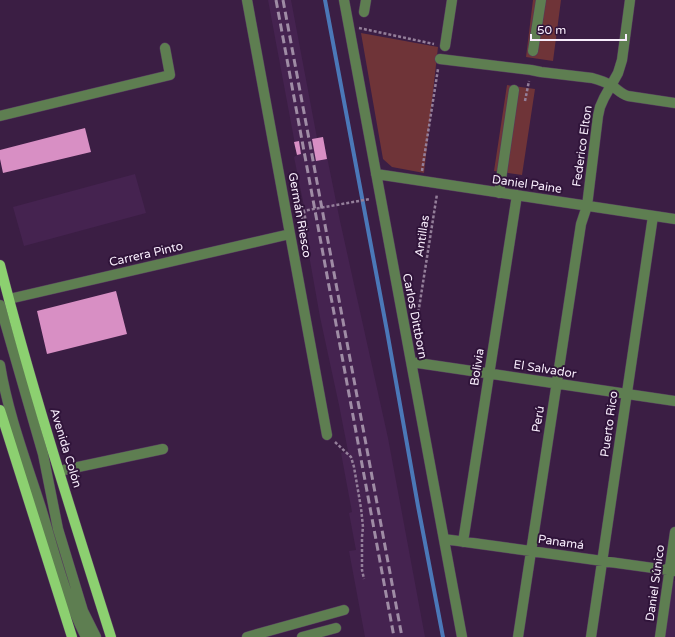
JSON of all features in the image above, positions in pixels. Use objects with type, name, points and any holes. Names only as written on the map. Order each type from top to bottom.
[{"type":"main road","name":"Avenida Colón","points":[[0,265],[4,300],[111,637]]},
{"type":"main road","points":[[0,410],[72,637]]},
{"type":"street","name":"Germán Riesco","points":[[247,0],[327,435]]},
{"type":"street","name":"Carlos Dittborn","points":[[344,0],[462,637]]},
{"type":"street","points":[[364,12],[366,0]]},
{"type":"street","points":[[445,46],[452,0]]},
{"type":"street","points":[[533,51],[541,0]]},
{"type":"street","name":"Federico Elton","points":[[587,206],[598,116],[604,98],[618,73],[622,60],[630,0]]},
{"type":"street","points":[[0,116],[170,74],[165,48]]},
{"type":"street","points":[[440,59],[592,78],[610,85],[628,96],[675,103]]},
{"type":"street","points":[[499,193],[514,90]]},
{"type":"street","name":"Daniel Paine","points":[[376,174],[675,219]]},
{"type":"street","name":"Bolivia","points":[[463,542],[517,195]]},
{"type":"street","name":"Perú","points":[[518,637],[581,224],[587,206]]},
{"type":"street","name":"Puerto Rico","points":[[591,637],[652,216]]},
{"type":"street","name":"Carrera Pinto","points":[[4,300],[290,234]]},
{"type":"street","points":[[0,306],[43,454],[60,536],[83,611],[96,637]]},
{"type":"street","name":"El Salvador","points":[[411,362],[675,402]]},
{"type":"street","points":[[0,365],[14,424],[72,608],[86,637]]},
{"type":"street","points":[[59,471],[164,449]]},
{"type":"street","name":"Daniel Súnico","points":[[660,637],[672,571],[675,532]]},
{"type":"street","name":"Panamá","points":[[444,539],[672,571]]},
{"type":"street","points":[[247,637],[344,610]]},
{"type":"street","points":[[302,637],[336,628]]},
{"type":"path","points":[[349,26],[445,46]]},
{"type":"path","points":[[421,181],[440,59]]},
{"type":"path","name":"Antillas","points":[[416,331],[439,184]]},
{"type":"path","points":[[304,210],[307,228],[304,228],[301,211],[304,210],[359,200],[369,199]]},
{"type":"path","points":[[327,435],[351,457],[354,467],[362,508],[362,570],[364,579]]},
{"type":"shaded area","points":[[268,0],[291,0],[317,138],[323,137],[388,438],[425,637],[365,637],[349,551],[356,550],[349,513],[352,512],[341,453],[348,451],[320,317],[304,227],[308,226],[294,157],[297,155]]},
{"type":"shaded area","points":[[533,0],[561,0],[553,61],[526,57]]},
{"type":"shaded area","points":[[361,33],[438,47],[424,173],[392,167],[383,159]]},
{"type":"shaded area","points":[[507,85],[535,89],[522,175],[494,171]]},
{"type":"shaded area","points":[[135,174],[146,213],[24,246],[13,207]]},
{"type":"shaded area","points":[[671,580],[675,581],[675,637],[662,637]]},
{"type":"building","points":[[85,128],[91,152],[3,173],[0,150]]},
{"type":"building","points":[[323,137],[327,159],[316,161],[312,139]]},
{"type":"building","points":[[299,141],[301,154],[297,155],[294,142]]},
{"type":"building","points":[[116,291],[127,334],[47,354],[37,311]]},
{"type":"waterway","points":[[325,0],[443,637]]},
{"type":"railway","points":[[276,0],[394,637]]},
{"type":"railway","points":[[283,0],[402,637]]}]
